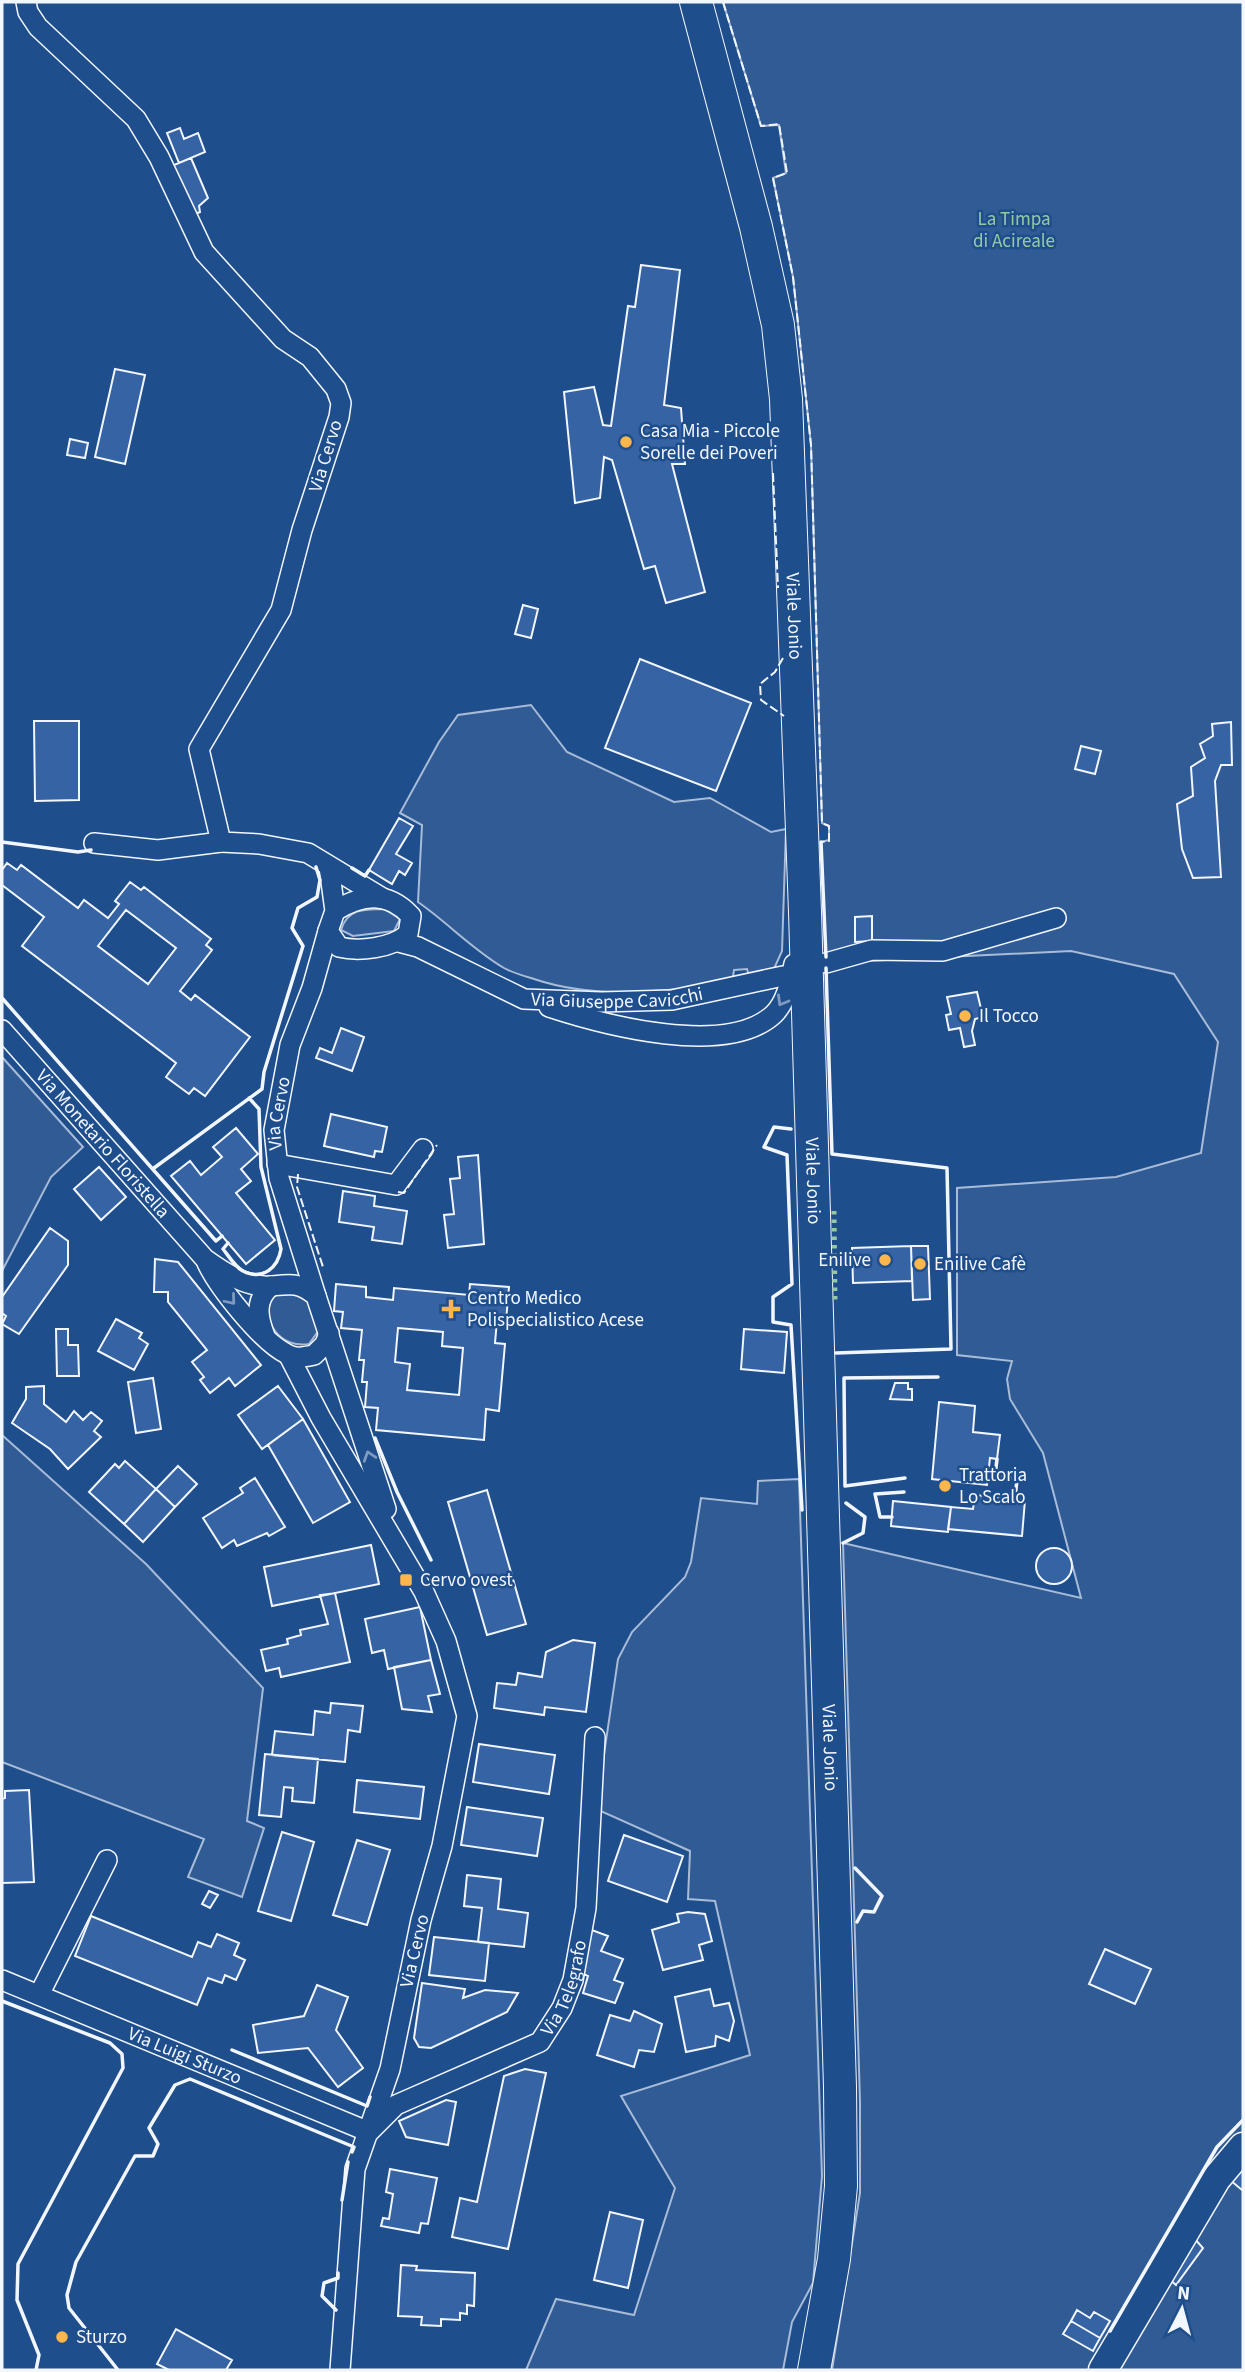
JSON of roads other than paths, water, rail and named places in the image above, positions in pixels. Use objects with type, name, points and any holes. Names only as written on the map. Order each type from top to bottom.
[{"type":"main road","name":"Viale Jonio","points":[[696,2],[756,227],[778,325],[786,399],[805,912],[841,2174],[834,2259],[814,2370]]},
{"type":"street","name":"Via Cervo","points":[[26,2],[28,12],[38,27],[136,119],[159,156],[204,252],[283,339],[310,357],[336,389],[341,402],[339,417],[302,530],[281,610],[199,749],[221,842]]},
{"type":"street","points":[[94,843],[158,850],[221,842],[259,844],[308,853],[384,899],[399,903],[456,964]]},
{"type":"street","points":[[312,988],[335,911],[329,867]]},
{"type":"street","points":[[335,911],[350,902],[384,899]]},
{"type":"street","points":[[524,999],[630,1029],[715,1037],[746,1032],[774,1013],[787,994],[805,912]]},
{"type":"street","points":[[399,942],[408,934],[411,916]]},
{"type":"street","points":[[826,963],[872,950],[943,951],[1056,918]]},
{"type":"street","points":[[328,931],[339,947],[354,950]]},
{"type":"street","points":[[312,988],[333,962],[354,950],[399,942],[456,964]]},
{"type":"street","name":"Via Giuseppe Cavicchi","points":[[456,964],[524,999],[601,1002],[673,1000],[783,976]]},
{"type":"street","name":"Via Cervo","points":[[312,988],[290,1045],[279,1091],[275,1130],[277,1164],[296,1240],[316,1296]]},
{"type":"street","name":"Via Monetario Floristella","points":[[2,1030],[205,1259]]},
{"type":"street","points":[[277,1164],[396,1185],[423,1149]]},
{"type":"street","points":[[265,1336],[258,1313],[260,1302],[288,1268],[296,1240]]},
{"type":"street","points":[[205,1259],[245,1282],[274,1285],[292,1282],[316,1296],[398,1544]]},
{"type":"street","points":[[205,1259],[215,1280],[265,1336],[289,1356],[321,1418],[398,1544]]},
{"type":"street","points":[[289,1356],[314,1355],[324,1345],[329,1333]]},
{"type":"street","name":"Via Cervo","points":[[340,2370],[355,2169],[390,2069],[421,1920],[442,1846],[467,1716],[446,1641],[398,1544]]},
{"type":"street","name":"Via Telegrafo","points":[[369,2132],[396,2105],[540,2042],[562,2008],[573,1980],[586,1908],[596,1737]]},
{"type":"street","points":[[39,1995],[107,1860]]},
{"type":"street","name":"Via Luigi Sturzo","points":[[2,1980],[369,2132]]},
{"type":"street","points":[[1103,2370],[1216,2179],[1243,2147]]},
{"type":"place","name":"Casa Mia - Piccole Sorelle dei Poveri","points":[[626,442]]},
{"type":"place","name":"Il Tocco","points":[[965,1016]]},
{"type":"place","name":"Enilive","points":[[885,1260]]},
{"type":"place","name":"Enilive Cafè","points":[[920,1264]]},
{"type":"place","name":"Centro Medico Polispecialistico Acese","points":[[451,1309]]},
{"type":"place","name":"Trattoria Lo Scalo","points":[[945,1486]]},
{"type":"place","name":"Cervo ovest","points":[[406,1580]]},
{"type":"place","name":"Sturzo","points":[[62,2337]]},
{"type":"park label","name":"La Timpa di Acireale","points":[[1014,230]]}]
